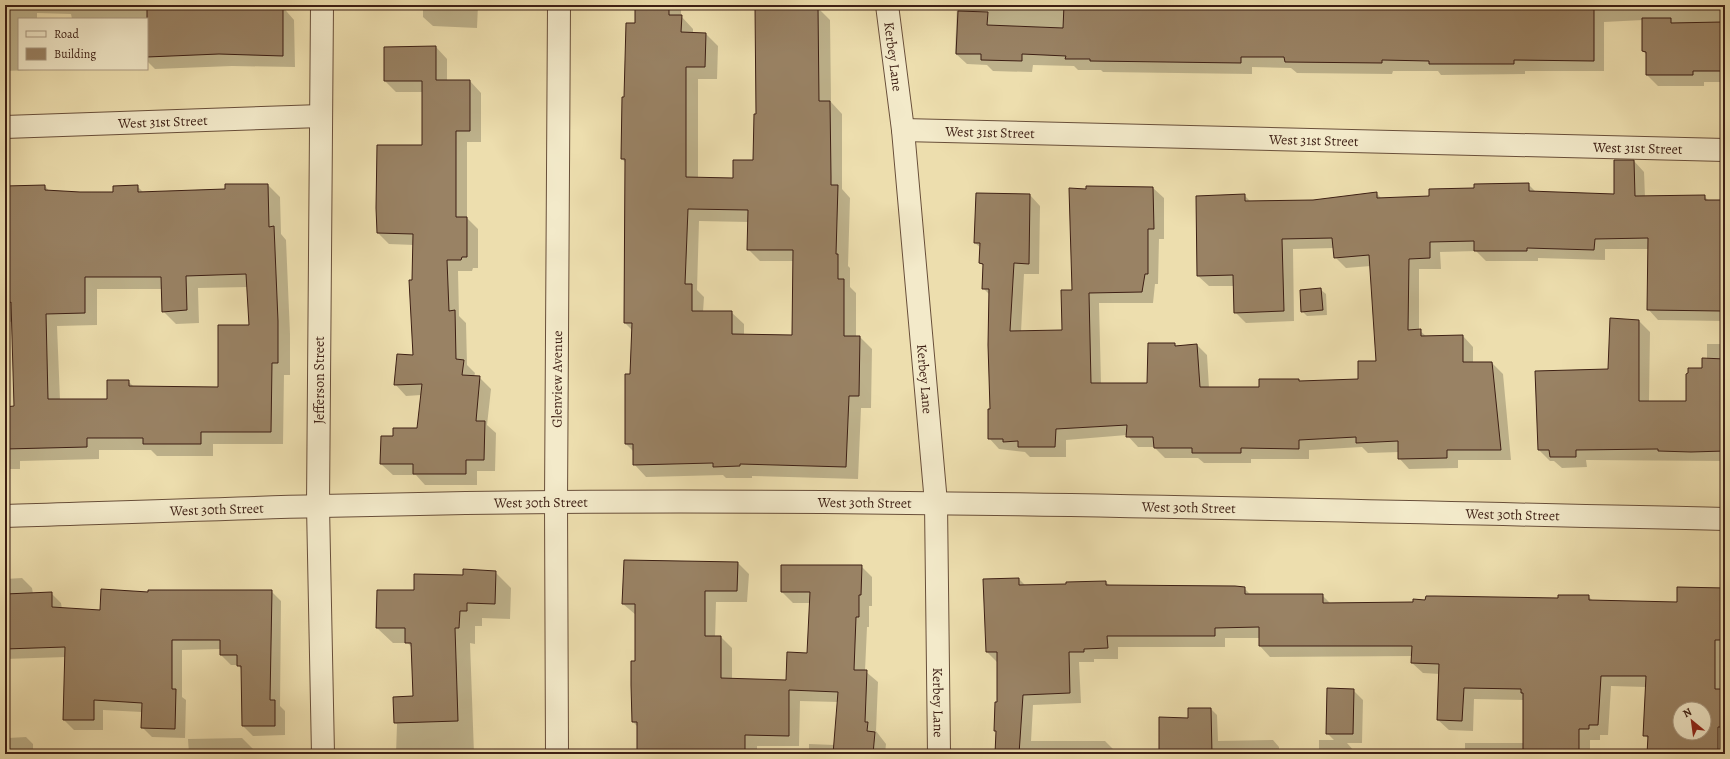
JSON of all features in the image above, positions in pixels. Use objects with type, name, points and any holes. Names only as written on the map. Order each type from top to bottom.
[{"type":"street","name":"Jefferson Street","points":[[322,5],[318,506],[323,754]]},
{"type":"street","name":"Glenview Avenue","points":[[557,754],[556,502],[559,5]]},
{"type":"street","name":"Kerbey Lane","points":[[887,5],[903,130],[936,502],[939,754]]},
{"type":"street","name":"West 31st Street","points":[[5,127],[321,116]]},
{"type":"street","name":"West 31st Street","points":[[903,130],[1725,150]]},
{"type":"street","name":"West 30th Street","points":[[5,516],[318,506],[556,502],[936,502],[1725,519]]},
{"type":"building","points":[[147,5],[249,7],[249,5],[281,5],[283,7],[283,56],[219,54],[148,57]]},
{"type":"building","points":[[635,5],[669,5],[669,15],[682,15],[681,32],[706,33],[705,67],[686,67],[686,177],[733,178],[733,160],[753,160],[754,114],[756,114],[755,7],[818,7],[819,101],[830,101],[831,185],[838,185],[836,254],[838,254],[838,279],[844,279],[844,336],[860,336],[859,396],[849,396],[846,467],[740,464],[740,466],[713,467],[713,463],[633,465],[633,444],[625,444],[625,374],[630,374],[632,323],[624,323],[625,159],[621,159],[622,97],[624,97],[626,23],[635,23]],"holes":[[[688,209],[748,210],[747,250],[793,250],[792,335],[732,334],[732,311],[692,311],[692,284],[685,284]]]},
{"type":"building","points":[[1064,5],[1221,5],[1266,7],[1279,5],[1364,5],[1364,8],[1407,8],[1407,5],[1594,5],[1594,61],[1514,60],[1514,64],[1429,64],[1429,61],[1382,60],[1382,63],[1285,62],[1284,57],[1241,57],[1241,63],[1090,61],[1090,59],[1065,59],[1066,56],[1022,54],[1022,61],[981,60],[981,54],[956,54],[958,11],[988,12],[987,25],[1063,28]]},
{"type":"building","points":[[1642,18],[1671,18],[1671,23],[1722,22],[1722,71],[1693,71],[1693,75],[1646,75],[1646,52],[1642,51]]},
{"type":"building","points":[[436,46],[436,80],[470,80],[470,131],[456,131],[456,217],[467,217],[467,257],[462,257],[461,260],[447,260],[449,311],[455,310],[456,359],[464,360],[462,375],[480,376],[476,421],[485,421],[484,460],[466,460],[466,474],[413,474],[413,464],[380,464],[381,436],[393,436],[393,428],[417,428],[422,384],[394,385],[397,354],[413,355],[409,280],[412,280],[413,234],[377,233],[376,208],[377,145],[422,145],[422,81],[384,81],[384,47]]},
{"type":"building","points":[[1614,160],[1634,160],[1635,196],[1705,195],[1705,200],[1721,200],[1721,311],[1647,310],[1648,238],[1595,239],[1594,250],[1527,248],[1527,251],[1474,251],[1474,241],[1430,242],[1430,258],[1409,259],[1408,330],[1421,329],[1421,336],[1463,335],[1463,362],[1492,362],[1501,450],[1447,450],[1447,458],[1398,459],[1398,441],[1356,443],[1356,437],[1299,440],[1299,449],[1241,448],[1241,453],[1192,453],[1192,448],[1154,448],[1153,437],[1126,437],[1127,425],[1056,429],[1055,447],[1018,447],[1018,441],[1003,442],[1003,439],[988,439],[988,409],[990,409],[988,345],[989,289],[982,289],[983,264],[979,263],[980,243],[974,243],[976,193],[1030,194],[1029,264],[1014,263],[1010,331],[1062,330],[1061,290],[1072,290],[1069,188],[1086,189],[1086,186],[1153,187],[1154,229],[1148,229],[1148,274],[1145,274],[1142,292],[1089,293],[1091,383],[1147,383],[1148,343],[1175,343],[1175,346],[1197,344],[1200,387],[1259,387],[1259,379],[1299,379],[1299,381],[1358,379],[1358,361],[1376,361],[1369,255],[1334,258],[1332,238],[1282,239],[1284,311],[1234,313],[1233,275],[1197,276],[1196,196],[1245,194],[1245,201],[1313,200],[1377,192],[1377,198],[1429,196],[1429,189],[1474,188],[1474,184],[1529,183],[1529,191],[1614,194]]},
{"type":"building","points":[[225,184],[268,184],[269,227],[274,226],[278,321],[278,363],[272,363],[271,432],[201,432],[201,444],[143,444],[143,438],[87,438],[87,447],[5,449],[5,407],[14,406],[11,302],[5,305],[5,186],[45,185],[45,190],[80,192],[113,192],[113,186],[138,185],[138,192],[225,189]],"holes":[[[246,274],[249,325],[218,325],[218,387],[129,386],[129,380],[107,380],[107,399],[48,399],[46,314],[85,313],[85,277],[161,277],[162,312],[187,310],[186,276]]]},
{"type":"building","points":[[1321,288],[1323,310],[1301,312],[1300,290]]},
{"type":"building","points":[[1610,318],[1639,320],[1639,401],[1686,401],[1686,374],[1688,373],[1688,368],[1702,368],[1702,358],[1725,359],[1725,451],[1691,452],[1658,451],[1658,449],[1576,450],[1576,457],[1550,457],[1549,450],[1538,450],[1535,371],[1608,369]]},
{"type":"building","points":[[624,560],[738,562],[737,591],[705,591],[705,636],[721,636],[721,678],[786,680],[787,652],[807,653],[810,592],[781,592],[781,565],[862,565],[861,595],[859,595],[859,617],[856,617],[854,670],[867,670],[865,722],[868,722],[867,731],[875,732],[873,754],[833,754],[838,692],[789,690],[789,736],[745,735],[745,754],[713,754],[713,751],[637,753],[637,722],[632,722],[631,685],[631,661],[635,661],[635,604],[622,604]]},
{"type":"building","points":[[463,569],[496,571],[495,604],[467,603],[467,611],[460,611],[459,628],[455,628],[458,721],[394,723],[393,697],[413,696],[411,643],[405,643],[405,628],[376,628],[377,590],[414,590],[414,574],[463,575]]},
{"type":"building","points":[[1019,578],[1019,585],[1106,581],[1106,585],[1235,586],[1245,587],[1245,594],[1323,594],[1323,603],[1413,602],[1413,599],[1425,600],[1426,596],[1558,598],[1558,595],[1589,595],[1589,600],[1677,602],[1677,587],[1725,588],[1725,640],[1715,640],[1715,689],[1725,689],[1725,727],[1718,727],[1718,754],[1647,754],[1648,736],[1643,736],[1646,676],[1601,676],[1598,725],[1589,725],[1589,729],[1579,729],[1579,754],[1523,754],[1523,693],[1521,693],[1521,689],[1464,688],[1462,721],[1437,720],[1439,664],[1411,663],[1412,646],[1259,646],[1259,627],[1215,628],[1215,636],[1107,636],[1108,648],[1084,649],[1084,652],[1069,652],[1070,693],[1023,695],[1019,754],[995,754],[996,731],[994,731],[995,702],[997,702],[997,652],[986,652],[983,579]]},
{"type":"building","points":[[101,589],[148,592],[148,590],[272,590],[270,700],[275,700],[275,726],[242,726],[241,666],[237,666],[237,655],[220,655],[220,640],[172,640],[172,689],[176,689],[175,729],[141,728],[142,703],[94,700],[94,720],[63,720],[65,647],[5,649],[5,594],[52,592],[52,607],[100,610]]},
{"type":"building","points":[[1327,688],[1354,689],[1353,734],[1326,734]]},
{"type":"building","points":[[1188,708],[1211,708],[1212,754],[1159,754],[1159,717],[1188,718]]}]
